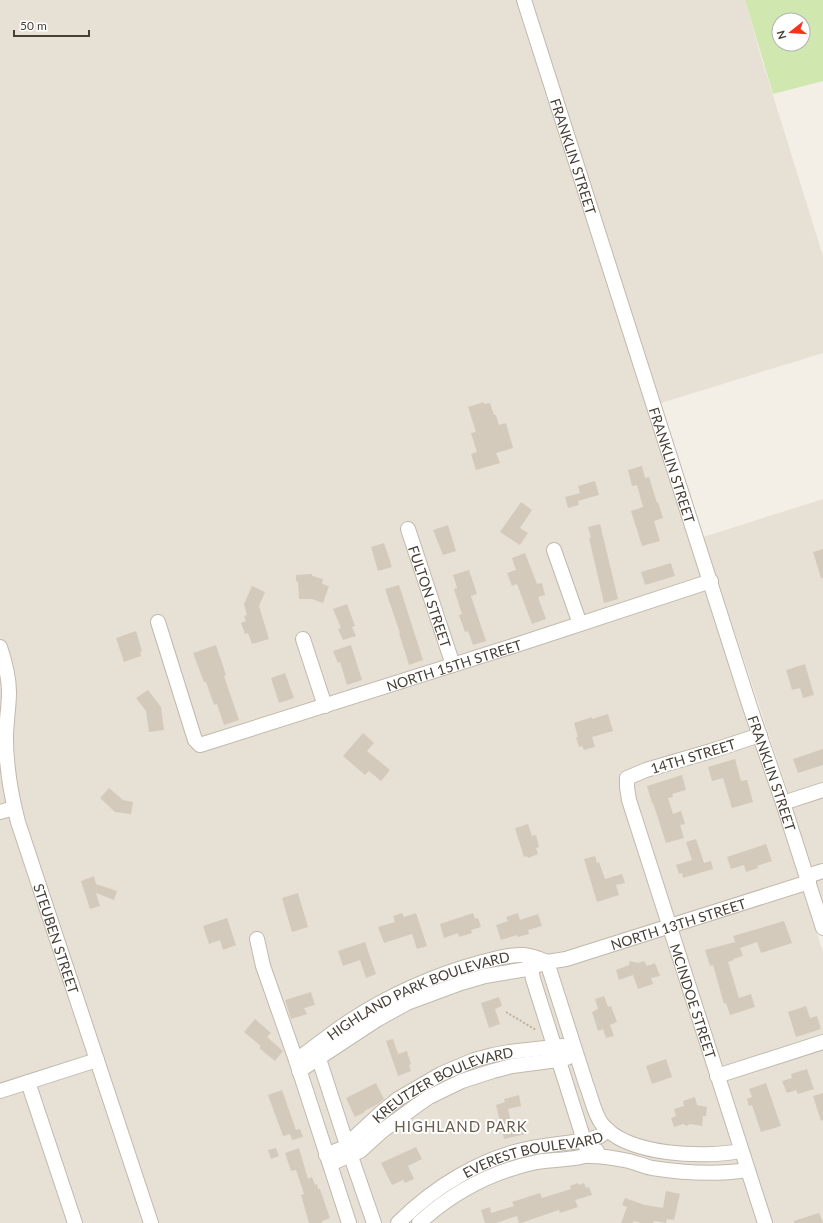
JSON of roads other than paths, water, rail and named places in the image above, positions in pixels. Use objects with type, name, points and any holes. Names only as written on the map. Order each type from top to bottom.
[{"type":"street","name":"FRANKLIN STREET","points":[[524,0],[823,928]]},
{"type":"street","name":"FULTON STREET","points":[[408,529],[453,665]]},
{"type":"street","points":[[554,550],[580,624]]},
{"type":"street","name":"NORTH 15TH STREET","points":[[158,622],[195,740],[200,745],[711,581]]},
{"type":"street","points":[[304,639],[325,706]]},
{"type":"street","name":"STEUBEN STREET","points":[[0,647],[8,677],[9,692],[6,745],[10,794],[27,852],[151,1223]]},
{"type":"street","name":"14TH STREET","points":[[627,778],[646,770],[712,751],[760,735]]},
{"type":"street","name":"MCINDOE STREET","points":[[627,778],[629,800],[764,1223]]},
{"type":"street","points":[[783,803],[823,790]]},
{"type":"street","points":[[0,812],[14,808]]},
{"type":"street","name":"NORTH 13TH STREET","points":[[547,962],[566,959],[670,926],[808,879],[823,871]]},
{"type":"street","points":[[257,939],[263,966],[350,1223]]},
{"type":"street","name":"HIGHLAND PARK BOULEVARD","points":[[530,962],[549,1031],[589,1156]]},
{"type":"street","name":"HIGHLAND PARK BOULEVARD","points":[[297,1065],[316,1053],[408,1003],[470,980],[498,973],[530,962],[547,962]]},
{"type":"street","points":[[547,962],[599,1119],[608,1130],[623,1140],[648,1148],[672,1152],[705,1154],[741,1151]]},
{"type":"street","points":[[717,1076],[823,1042]]},
{"type":"street","name":"KREUTZER BOULEVARD","points":[[328,1159],[349,1150],[382,1112],[393,1103],[417,1087],[441,1074],[474,1060],[509,1052],[554,1047],[575,1049]]},
{"type":"street","name":"KREUTZER BOULEVARD","points":[[349,1150],[360,1151],[382,1131],[416,1106],[449,1087],[467,1079],[493,1071],[532,1063],[558,1060],[575,1049]]},
{"type":"street","name":"HIGHLAND PARK BOULEVARD","points":[[316,1053],[374,1223]]},
{"type":"street","points":[[0,1091],[97,1060]]},
{"type":"street","points":[[28,1082],[75,1223]]},
{"type":"street","name":"EVEREST BOULEVARD","points":[[398,1223],[420,1203],[444,1186],[476,1167],[508,1154],[526,1149],[584,1140],[600,1136],[608,1130]]},
{"type":"street","name":"EVEREST BOULEVARD","points":[[420,1223],[447,1200],[484,1179],[507,1170],[539,1162],[589,1156],[597,1151],[608,1130]]},
{"type":"street","points":[[589,1156],[619,1159],[673,1171],[723,1173],[747,1170]]},
{"type":"district","name":"HIGHLAND PARK","points":[[461,1126]]}]
